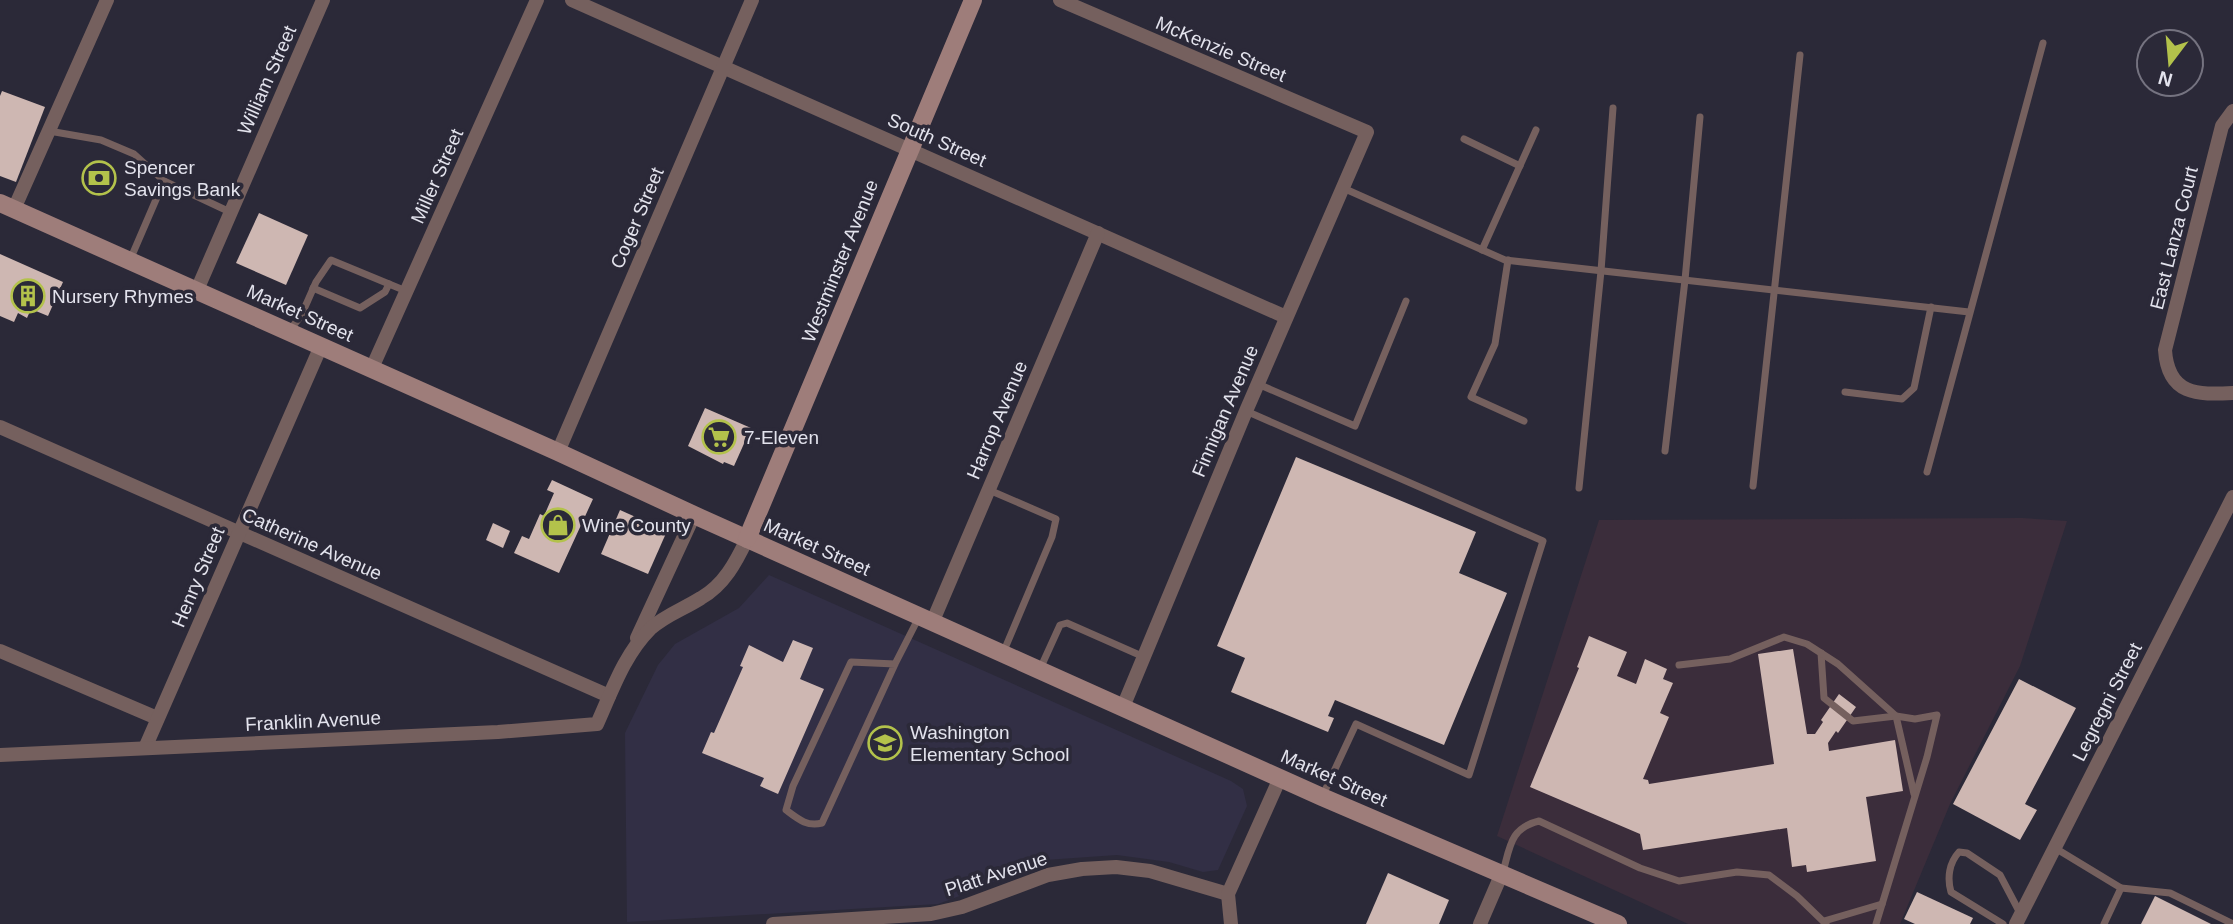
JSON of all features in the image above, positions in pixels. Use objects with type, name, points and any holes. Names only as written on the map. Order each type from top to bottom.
[{"type":"main road","name":"Westminster Avenue","points":[[747,539],[972,0]]},
{"type":"main road","name":"Market Street","points":[[7,206],[1321,797],[1618,924]]},
{"type":"street","points":[[7,206],[49,131],[107,0]]},
{"type":"street","name":"William Street","points":[[197,290],[323,0]]},
{"type":"street","name":"Miller Street","points":[[372,368],[537,0]]},
{"type":"street","name":"South Street","points":[[572,0],[1286,317]]},
{"type":"street","name":"Coger Street","points":[[558,452],[752,0]]},
{"type":"street","name":"McKenzie Street","points":[[1060,0],[1367,132]]},
{"type":"street","name":"East Lanza Court","points":[[2233,111],[2222,126],[2165,350],[2166,364],[2172,378],[2182,387],[2193,393],[2233,393]]},
{"type":"street","name":"Finnigan Avenue","points":[[1123,707],[1257,384],[1367,132]]},
{"type":"street","name":"Harrop Avenue","points":[[926,620],[989,490],[1098,233]]},
{"type":"street","name":"Henry Street","points":[[145,748],[321,346]]},
{"type":"street","name":"Catherine Avenue","points":[[0,427],[610,696]]},
{"type":"street","name":"Legregni Street","points":[[2018,919],[2233,497]]},
{"type":"street","points":[[610,696],[694,515]]},
{"type":"street","points":[[629,656],[659,621],[703,597],[719,584],[733,567],[747,539]]},
{"type":"street","points":[[0,650],[158,718]]},
{"type":"street","name":"Franklin Avenue","points":[[0,755],[498,732],[597,724],[610,696]]},
{"type":"street","points":[[1231,924],[1228,894],[1280,778]]},
{"type":"street","name":"Platt Avenue","points":[[774,924],[931,914],[962,907],[1048,875],[1082,869],[1116,867],[1150,871],[1228,894]]},
{"type":"street","points":[[1480,924],[1502,873]]},
{"type":"lane","points":[[1927,472],[2043,43]]},
{"type":"lane","points":[[1753,486],[1800,55]]},
{"type":"lane","points":[[1579,488],[1614,108]]},
{"type":"lane","points":[[1665,451],[1700,117]]},
{"type":"lane","points":[[1482,250],[1536,130]]},
{"type":"lane","points":[[49,131],[101,140],[134,154],[164,181],[230,212]]},
{"type":"lane","points":[[1464,139],[1520,166]]},
{"type":"lane","points":[[130,260],[164,181]]},
{"type":"lane","points":[[1343,188],[1508,260],[1969,312]]},
{"type":"lane","points":[[289,331],[301,316],[313,288],[331,260],[407,291]]},
{"type":"lane","points":[[1508,260],[1495,344],[1471,397],[1524,421]]},
{"type":"lane","points":[[313,288],[360,308],[385,292],[389,284]]},
{"type":"lane","points":[[1257,384],[1354,426],[1406,301]]},
{"type":"lane","points":[[1844,392],[1902,398],[1914,388],[1931,307]]},
{"type":"lane","points":[[1246,411],[1543,541],[1469,775],[1356,724],[1321,797]]},
{"type":"lane","points":[[989,490],[1056,519],[1052,537],[1003,654]]},
{"type":"lane","points":[[895,664],[851,662],[793,786],[786,810],[800,821],[813,826],[822,823],[895,664],[926,620]]},
{"type":"lane","points":[[1040,670],[1060,625],[1067,624],[1144,657]]},
{"type":"lane","points":[[1679,666],[1730,659],[1784,637],[1807,644],[1838,664],[1896,716],[1914,794]]},
{"type":"lane","points":[[1821,653],[1824,698],[1853,721],[1896,716],[1915,719],[1937,715],[1927,757],[1876,924]]},
{"type":"lane","points":[[1502,873],[1515,833],[1526,824],[1539,821],[1640,869],[1679,881],[1737,872],[1769,876],[1797,896],[1825,922],[1882,904]]},
{"type":"lane","points":[[2054,847],[2121,888],[2170,893],[2233,924]]},
{"type":"lane","points":[[2003,924],[1951,892],[1948,881],[1952,862],[1959,852],[1967,853],[2000,875],[2018,919]]},
{"type":"lane","points":[[2104,924],[2121,888]]},
{"type":"shaded area","points":[[2022,518],[2067,521],[2020,666],[1950,804],[1900,924],[1688,924],[1497,836],[1599,520]]},
{"type":"shaded area","name":"Washington Elementary School","points":[[769,575],[1231,781],[1243,789],[1247,806],[1218,870],[1203,872],[1169,862],[1117,855],[1045,860],[938,904],[627,922],[625,733],[658,665],[675,644],[739,608]]},
{"type":"building","points":[[2,91],[45,107],[16,182],[0,176]]},
{"type":"building","points":[[259,213],[308,235],[286,285],[236,263]]},
{"type":"building","name":"Nursery Rhymes","points":[[0,254],[63,282],[48,316],[31,309],[27,318],[18,313],[14,322],[0,316]]},
{"type":"building","name":"7-Eleven","points":[[705,408],[751,428],[734,466],[724,462],[723,464],[688,446]]},
{"type":"building","points":[[1296,457],[1476,532],[1459,573],[1507,593],[1444,745],[1335,700],[1328,716],[1334,718],[1328,732],[1231,692],[1245,658],[1217,646]]},
{"type":"building","name":"Wine County","points":[[552,480],[593,499],[559,573],[514,553],[522,536],[529,539],[540,514],[544,516],[554,493],[547,490]]},
{"type":"building","points":[[620,510],[667,531],[648,574],[601,554]]},
{"type":"building","points":[[493,523],[510,531],[503,548],[486,540]]},
{"type":"building","points":[[1589,636],[1627,652],[1617,676],[1636,684],[1645,659],[1667,669],[1663,679],[1673,683],[1660,713],[1669,717],[1643,779],[1648,780],[1649,784],[1774,764],[1758,654],[1793,649],[1807,734],[1815,734],[1839,694],[1856,707],[1828,743],[1829,751],[1895,740],[1903,791],[1866,797],[1876,861],[1807,872],[1806,865],[1792,867],[1787,828],[1643,850],[1640,834],[1530,787],[1579,668],[1577,667]]},
{"type":"building","points":[[793,640],[813,648],[800,679],[824,689],[778,794],[760,786],[764,778],[702,753],[711,732],[714,733],[743,667],[740,666],[749,645],[783,662]]},
{"type":"building","points":[[2019,679],[2076,708],[2025,804],[2037,810],[2020,840],[1953,804]]},
{"type":"building","points":[[1388,873],[1449,900],[1439,924],[1366,924]]},
{"type":"building","points":[[1917,892],[1973,918],[1970,924],[1915,924],[1904,919]]},
{"type":"building","points":[[2155,896],[2211,924],[2141,924]]},
{"type":"place","name":"Spencer Savings Bank","points":[[99,178]]},
{"type":"place","name":"Nursery Rhymes","points":[[28,296]]},
{"type":"place","name":"7-Eleven","points":[[719,437]]},
{"type":"place","name":"Wine County","points":[[558,525]]},
{"type":"place","name":"Washington Elementary School","points":[[885,743]]}]
